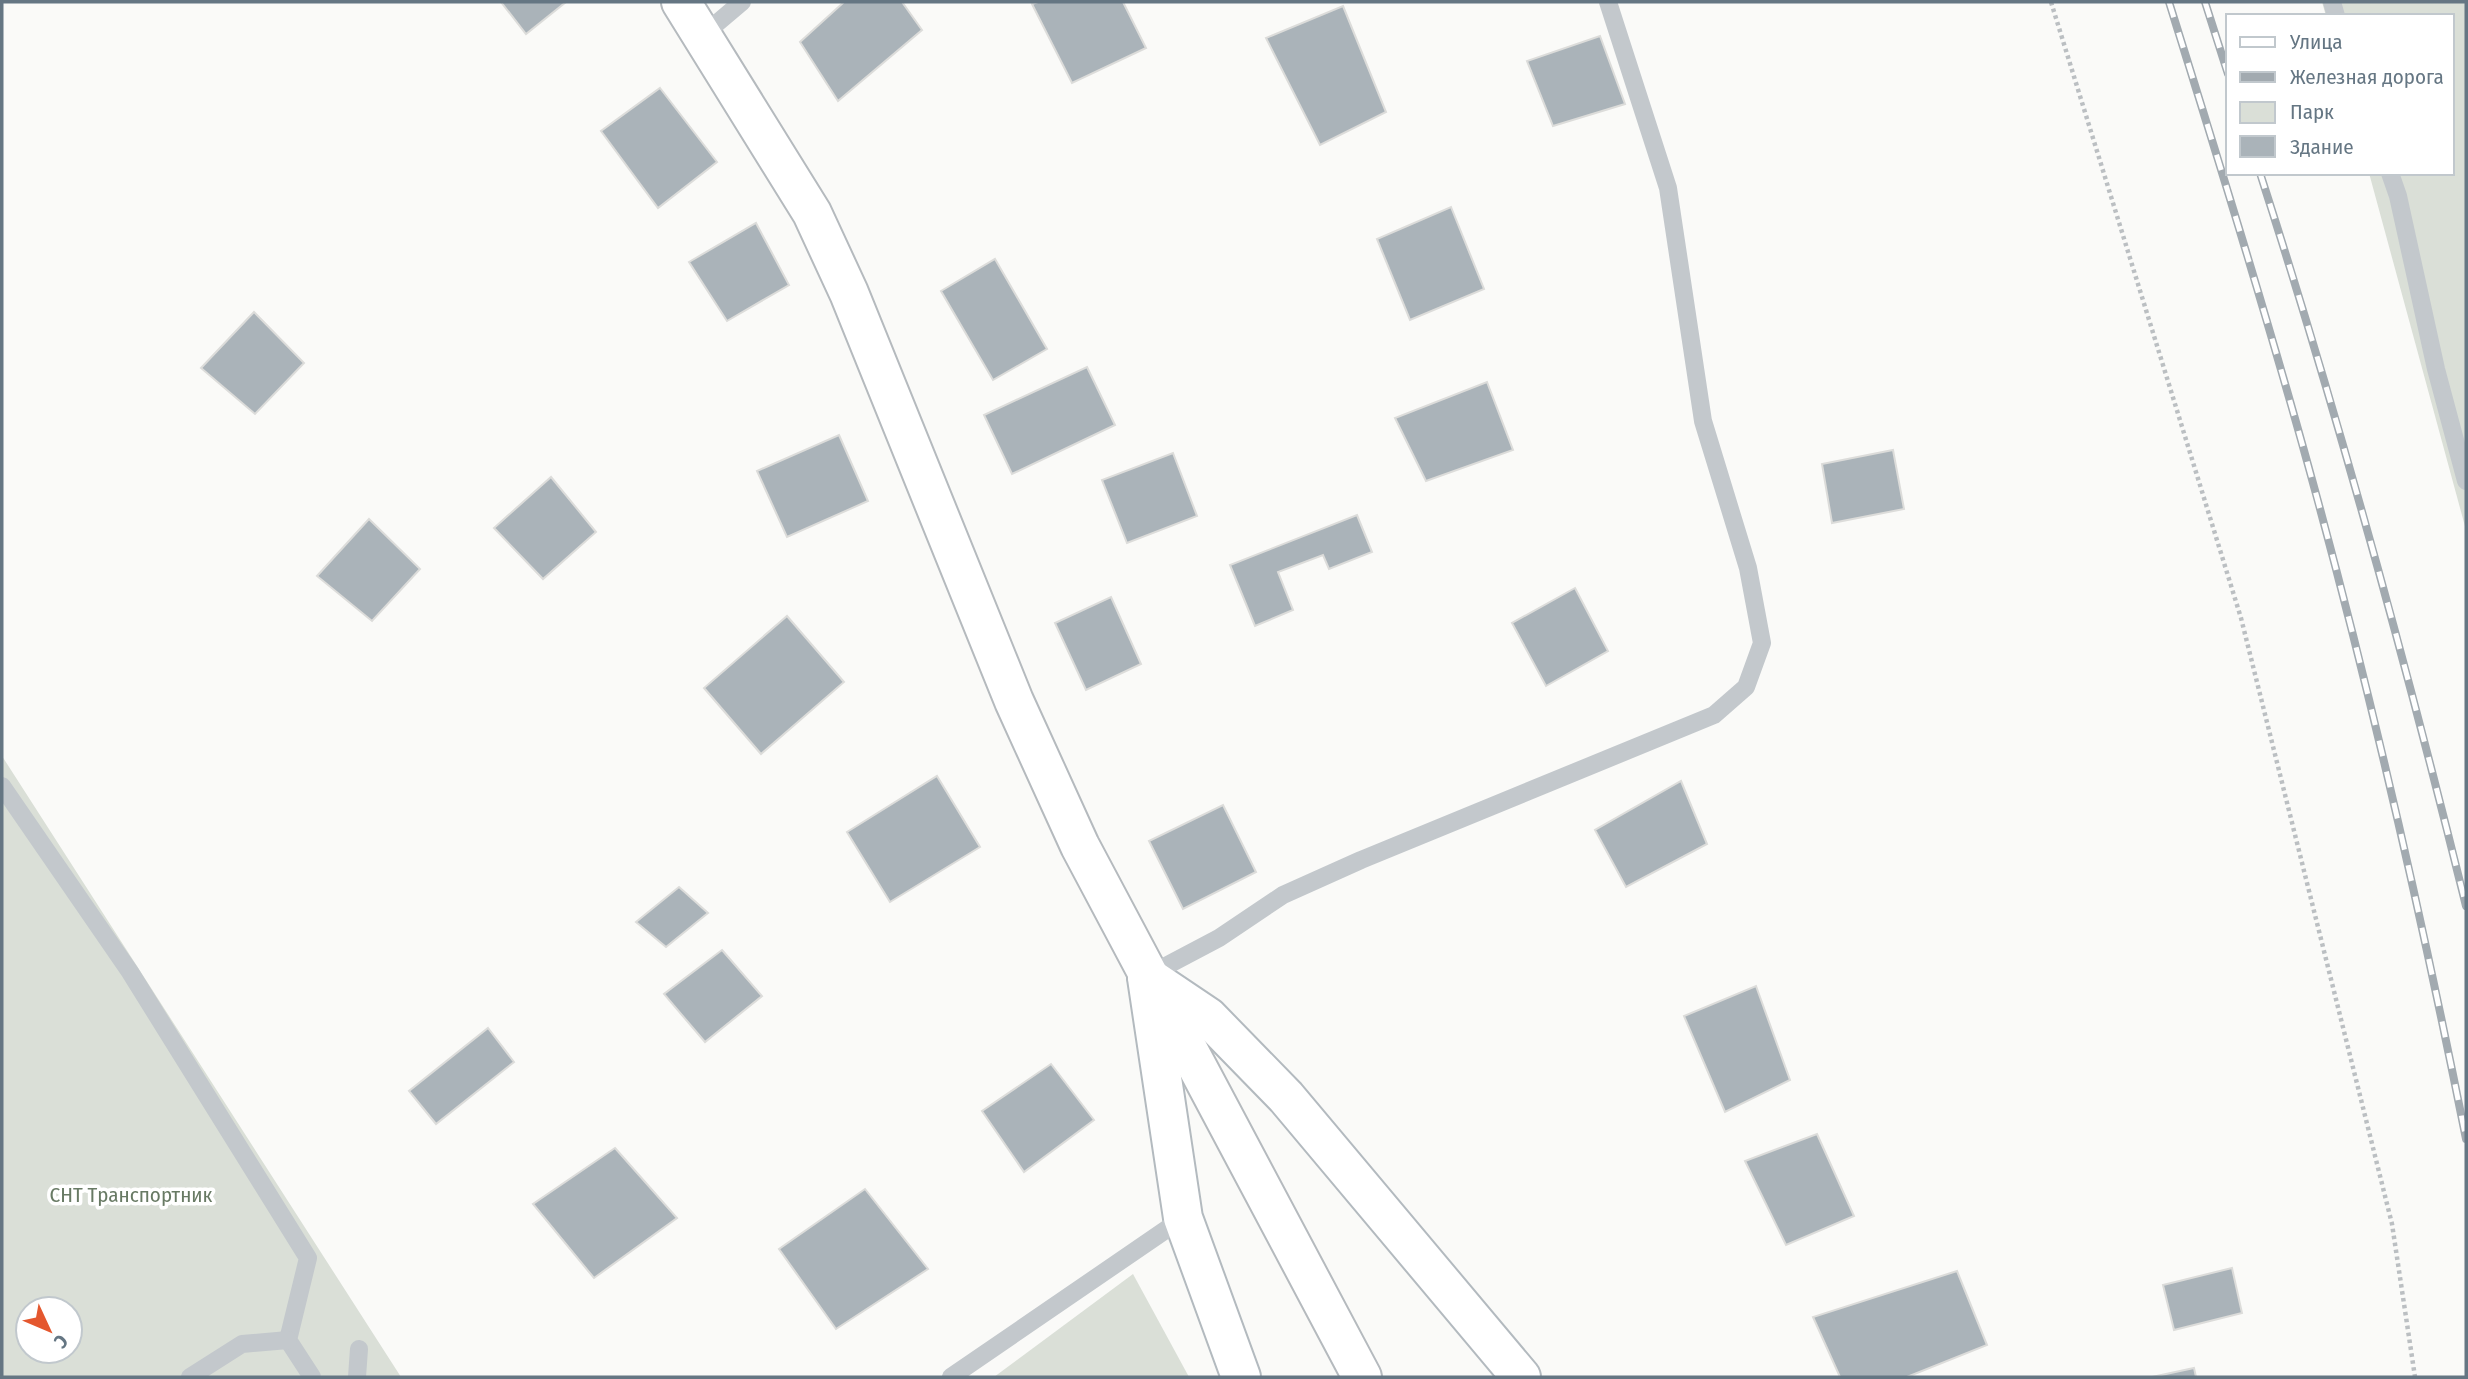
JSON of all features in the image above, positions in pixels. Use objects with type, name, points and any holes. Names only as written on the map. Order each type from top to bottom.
[{"type":"main road","points":[[681,2],[812,213],[864,329],[1014,702],[1080,846],[1362,1377]]},
{"type":"main road","points":[[1147,976],[1183,1218],[1241,1377]]},
{"type":"main road","points":[[1147,976],[1208,1017],[1286,1097],[1521,1377]]},
{"type":"lane","points":[[703,35],[742,2]]},
{"type":"lane","points":[[1147,976],[1219,938],[1283,895],[1361,860],[1714,715],[1746,687],[1762,643],[1748,568],[1703,421],[1668,188],[1608,2]]},
{"type":"lane","points":[[2391,175],[2398,195],[2436,369],[2466,481]]},
{"type":"lane","points":[[2,786],[130,972],[308,1258],[288,1340],[312,1377]]},
{"type":"lane","points":[[951,1377],[1183,1218]]},
{"type":"lane","points":[[190,1377],[242,1344],[288,1340]]},
{"type":"lane","points":[[356,1377],[359,1349]]},
{"type":"path","points":[[2051,2],[2241,618],[2392,1224],[2415,1377]]},
{"type":"green space","points":[[2322,2],[2466,2],[2466,530],[2370,175],[2454,175],[2454,14],[2325,14]]},
{"type":"green space","name":"СНТ Транспортник","points":[[2,756],[401,1377],[2,1377]]},
{"type":"green space","points":[[1133,1274],[1189,1377],[994,1377]]},
{"type":"building","points":[[501,2],[566,2],[526,34]]},
{"type":"building","points":[[844,2],[902,2],[922,30],[838,101],[800,42]]},
{"type":"building","points":[[1123,2],[1146,48],[1072,83],[1032,4]]},
{"type":"building","points":[[1343,6],[1386,112],[1320,145],[1266,38]]},
{"type":"building","points":[[1600,36],[1625,104],[1553,126],[1527,61]]},
{"type":"building","points":[[660,88],[717,162],[658,208],[601,131]]},
{"type":"building","points":[[1451,207],[1484,289],[1410,320],[1377,239]]},
{"type":"building","points":[[756,223],[789,285],[727,321],[689,262]]},
{"type":"building","points":[[995,259],[1047,349],[993,380],[941,291]]},
{"type":"building","points":[[254,312],[304,363],[255,414],[201,368]]},
{"type":"building","points":[[1087,367],[1115,425],[1012,474],[984,415]]},
{"type":"building","points":[[1487,382],[1513,450],[1426,481],[1395,418]]},
{"type":"building","points":[[839,435],[868,501],[787,537],[757,471]]},
{"type":"building","points":[[1893,450],[1904,509],[1832,523],[1822,464]]},
{"type":"building","points":[[1173,453],[1197,516],[1127,543],[1102,480]]},
{"type":"building","points":[[551,477],[596,532],[543,579],[494,528]]},
{"type":"building","points":[[1357,515],[1372,552],[1329,569],[1323,555],[1278,572],[1293,610],[1255,626],[1230,565]]},
{"type":"building","points":[[369,519],[420,569],[372,621],[317,576]]},
{"type":"building","points":[[1575,588],[1608,651],[1546,686],[1512,623]]},
{"type":"building","points":[[1111,597],[1141,664],[1086,690],[1055,623]]},
{"type":"building","points":[[787,616],[844,682],[761,754],[704,688]]},
{"type":"building","points":[[937,776],[980,847],[890,902],[847,832]]},
{"type":"building","points":[[1681,781],[1707,844],[1626,887],[1595,830]]},
{"type":"building","points":[[1223,805],[1256,872],[1183,909],[1149,841]]},
{"type":"building","points":[[679,887],[708,913],[666,947],[636,922]]},
{"type":"building","points":[[722,950],[762,996],[705,1042],[664,994]]},
{"type":"building","points":[[1756,986],[1790,1080],[1725,1112],[1684,1016]]},
{"type":"building","points":[[488,1028],[514,1062],[436,1124],[409,1091]]},
{"type":"building","points":[[1051,1064],[1094,1120],[1024,1172],[982,1111]]},
{"type":"building","points":[[1817,1134],[1854,1216],[1786,1245],[1745,1161]]},
{"type":"building","points":[[615,1148],[677,1218],[594,1278],[533,1204]]},
{"type":"building","points":[[865,1189],[928,1269],[836,1329],[779,1249]]},
{"type":"building","points":[[2232,1268],[2242,1313],[2174,1330],[2163,1285]]},
{"type":"building","points":[[1957,1271],[1987,1345],[1907,1377],[1840,1377],[1813,1317]]},
{"type":"building","points":[[2194,1368],[2196,1377],[2152,1377]]},
{"type":"railway","points":[[2169,2],[2299,432],[2358,654],[2397,815],[2466,1139]]},
{"type":"railway","points":[[2205,2],[2226,68]]},
{"type":"railway","points":[[2261,175],[2317,355],[2369,538],[2466,906]]}]
